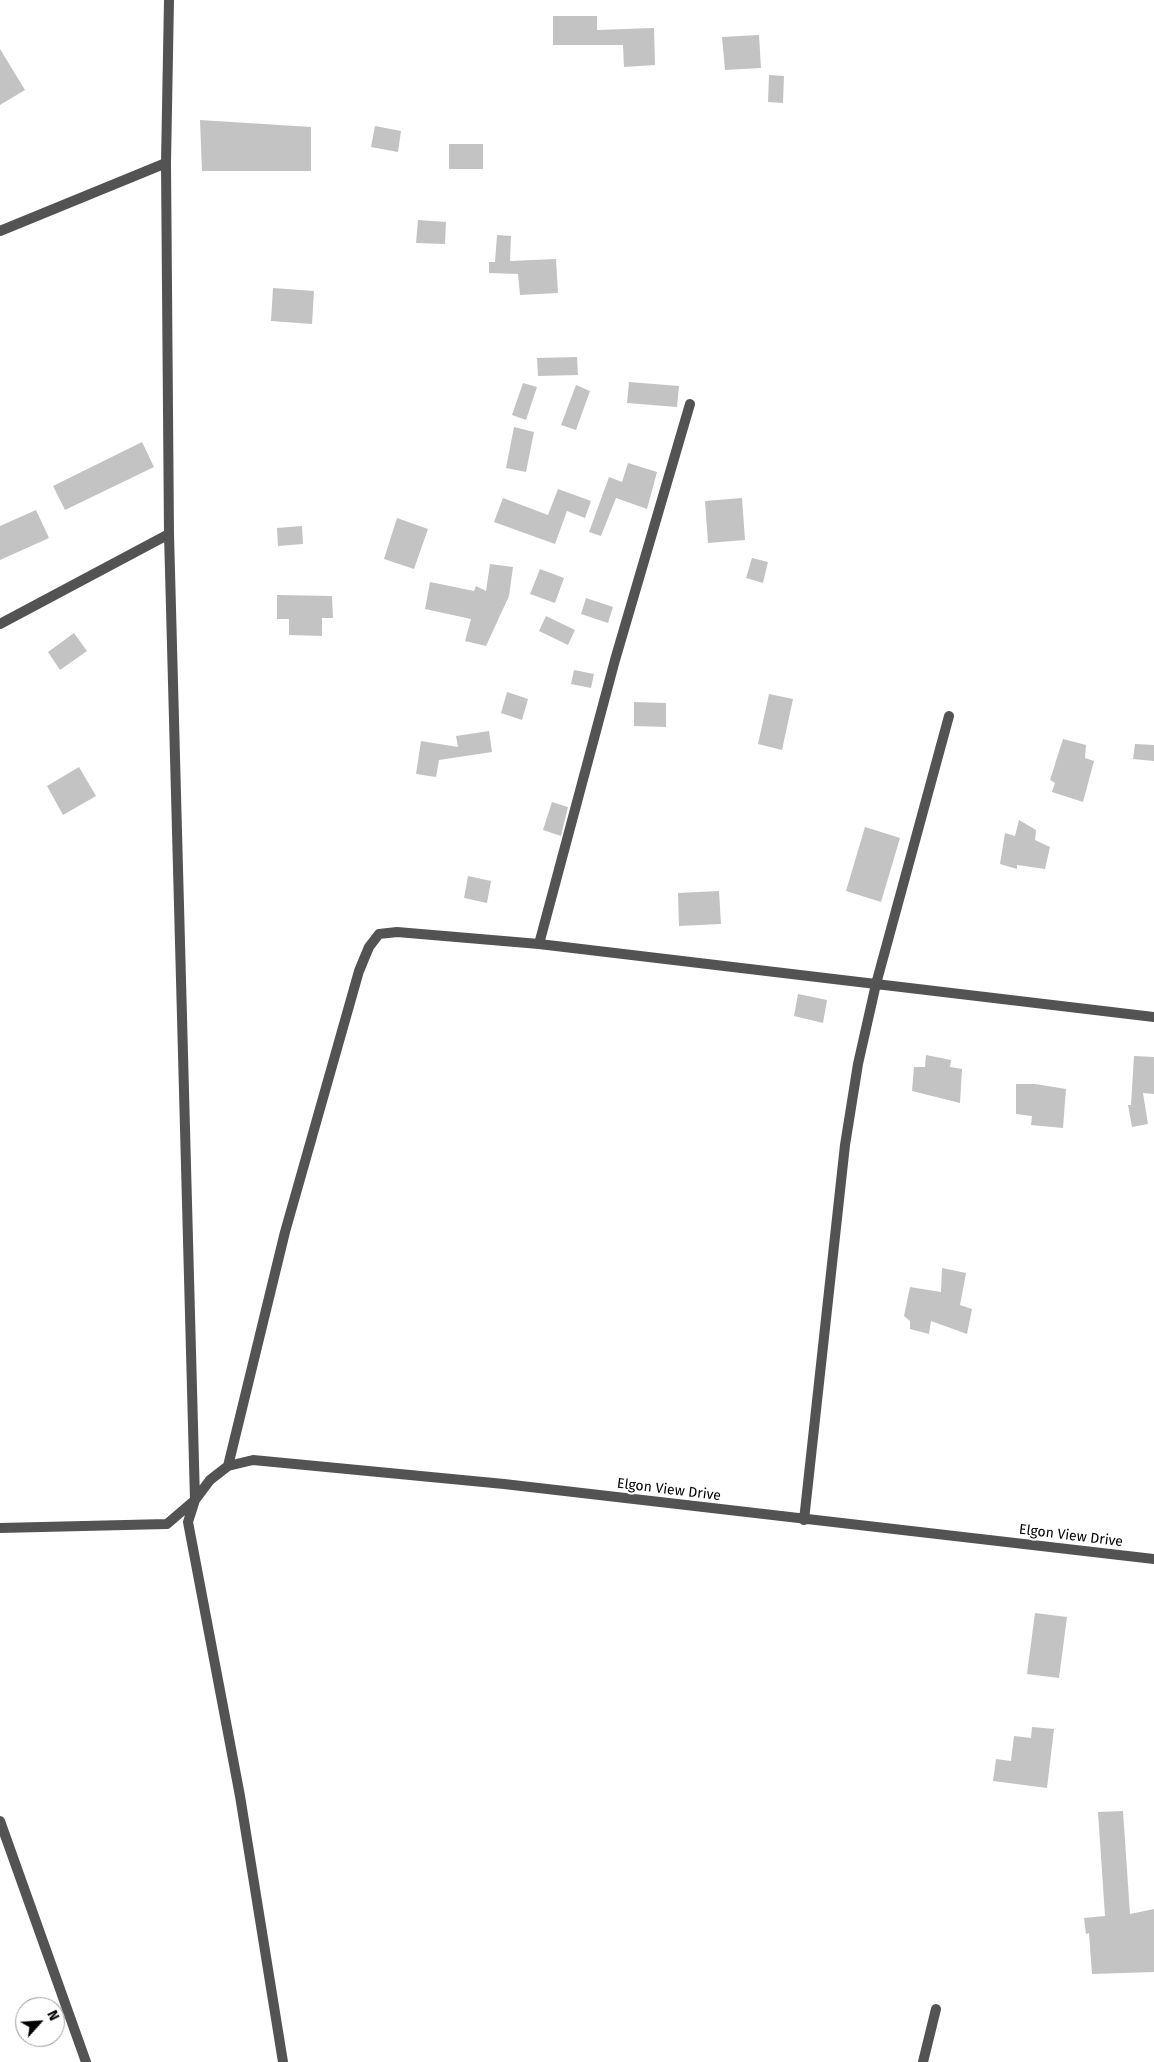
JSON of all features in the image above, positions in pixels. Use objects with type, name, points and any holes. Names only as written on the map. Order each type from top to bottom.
[{"type":"street","points":[[168,0],[166,163],[169,534],[195,1500],[188,1522],[240,1796],[283,2062]]},
{"type":"street","points":[[0,231],[166,163]]},
{"type":"street","points":[[539,944],[615,660],[690,404]]},
{"type":"street","points":[[0,624],[169,534]]},
{"type":"street","points":[[804,1520],[845,1145],[858,1064],[876,984],[949,716]]},
{"type":"street","points":[[228,1466],[285,1232],[359,971],[369,947],[380,934],[397,932],[539,944],[1154,1017]]},
{"type":"street","name":"Elgon View Drive","points":[[195,1500],[210,1480],[228,1466],[253,1460],[504,1484],[1154,1559]]},
{"type":"street","points":[[0,1528],[167,1524],[195,1500]]},
{"type":"street","points":[[0,1821],[86,2062]]},
{"type":"street","points":[[923,2062],[936,2009]]},
{"type":"building","points":[[553,16],[597,16],[597,30],[654,28],[655,65],[624,67],[623,45],[553,45]]},
{"type":"building","points":[[759,35],[761,68],[725,70],[722,37]]},
{"type":"building","points":[[0,49],[25,90],[0,105]]},
{"type":"building","points":[[769,75],[784,76],[783,103],[768,102]]},
{"type":"building","points":[[200,120],[311,127],[311,171],[202,171]]},
{"type":"building","points":[[375,126],[401,131],[398,152],[371,147]]},
{"type":"building","points":[[449,144],[483,144],[483,169],[449,169]]},
{"type":"building","points":[[418,220],[446,222],[445,244],[416,243]]},
{"type":"building","points":[[497,235],[511,236],[510,261],[556,259],[558,293],[520,295],[518,274],[489,273],[489,262],[495,262]]},
{"type":"building","points":[[273,288],[314,291],[312,324],[271,321]]},
{"type":"building","points":[[577,357],[578,375],[538,376],[537,358]]},
{"type":"building","points":[[629,382],[679,386],[677,407],[627,403]]},
{"type":"building","points":[[523,383],[537,387],[526,420],[512,415]]},
{"type":"building","points":[[576,385],[590,391],[576,430],[561,425]]},
{"type":"building","points":[[514,427],[534,432],[526,472],[506,468]]},
{"type":"building","points":[[142,442],[154,467],[65,510],[53,486]]},
{"type":"building","points":[[628,463],[657,472],[647,509],[616,498],[601,536],[589,532],[609,477],[622,482]]},
{"type":"building","points":[[558,489],[591,501],[585,518],[567,511],[555,544],[494,522],[503,498],[548,515]]},
{"type":"building","points":[[742,498],[745,540],[708,543],[705,501]]},
{"type":"building","points":[[36,510],[49,538],[0,560],[0,526]]},
{"type":"building","points":[[397,518],[428,529],[414,569],[384,559]]},
{"type":"building","points":[[302,526],[303,544],[278,546],[277,528]]},
{"type":"building","points":[[752,558],[768,562],[763,583],[746,578]]},
{"type":"building","points":[[490,564],[513,567],[509,596],[486,646],[465,641],[471,619],[425,609],[430,582],[474,591],[476,586],[486,591]]},
{"type":"building","points":[[540,569],[564,578],[555,603],[530,594]]},
{"type":"building","points":[[277,595],[332,596],[333,618],[322,618],[322,636],[289,635],[289,619],[277,619]]},
{"type":"building","points":[[586,598],[613,607],[608,623],[581,614]]},
{"type":"building","points":[[546,616],[575,630],[568,645],[539,631]]},
{"type":"building","points":[[74,633],[87,651],[60,670],[48,652]]},
{"type":"building","points":[[574,670],[594,674],[591,688],[571,684]]},
{"type":"building","points":[[507,692],[528,699],[522,720],[501,713]]},
{"type":"building","points":[[769,694],[793,699],[782,750],[758,744]]},
{"type":"building","points":[[634,702],[666,703],[666,727],[634,726]]},
{"type":"building","points":[[489,731],[492,752],[439,760],[436,777],[416,774],[421,741],[458,747],[456,736]]},
{"type":"building","points":[[1063,739],[1086,745],[1085,758],[1094,761],[1083,802],[1052,792],[1055,783],[1050,780]]},
{"type":"building","points":[[1135,744],[1154,745],[1154,761],[1133,759]]},
{"type":"building","points":[[79,767],[96,796],[63,815],[47,786]]},
{"type":"building","points":[[552,802],[568,807],[561,836],[543,830]]},
{"type":"building","points":[[1019,820],[1036,830],[1035,840],[1050,847],[1045,869],[1017,865],[1017,869],[1000,864],[1005,833],[1015,836]]},
{"type":"building","points":[[865,827],[900,838],[881,902],[846,891]]},
{"type":"building","points":[[468,876],[491,881],[487,903],[464,898]]},
{"type":"building","points":[[719,891],[721,924],[679,926],[678,893]]},
{"type":"building","points":[[798,994],[827,1000],[823,1023],[794,1016]]},
{"type":"building","points":[[926,1055],[951,1060],[950,1067],[962,1069],[960,1103],[912,1091],[914,1067],[925,1067]]},
{"type":"building","points":[[1134,1056],[1154,1057],[1154,1094],[1143,1093],[1148,1124],[1132,1127],[1128,1105],[1131,1105]]},
{"type":"building","points":[[1016,1084],[1035,1084],[1066,1089],[1063,1128],[1031,1125],[1032,1116],[1016,1114]]},
{"type":"building","points":[[942,1268],[966,1273],[960,1305],[972,1309],[967,1334],[931,1321],[929,1334],[910,1329],[910,1321],[904,1316],[910,1287],[941,1292]]},
{"type":"building","points":[[1035,1613],[1067,1617],[1059,1678],[1027,1674]]},
{"type":"building","points":[[1032,1727],[1054,1729],[1047,1788],[993,1781],[996,1759],[1011,1761],[1014,1736],[1031,1738]]},
{"type":"building","points":[[1123,1811],[1130,1914],[1154,1909],[1154,1972],[1092,1974],[1089,1933],[1086,1934],[1084,1918],[1105,1916],[1098,1812]]}]
